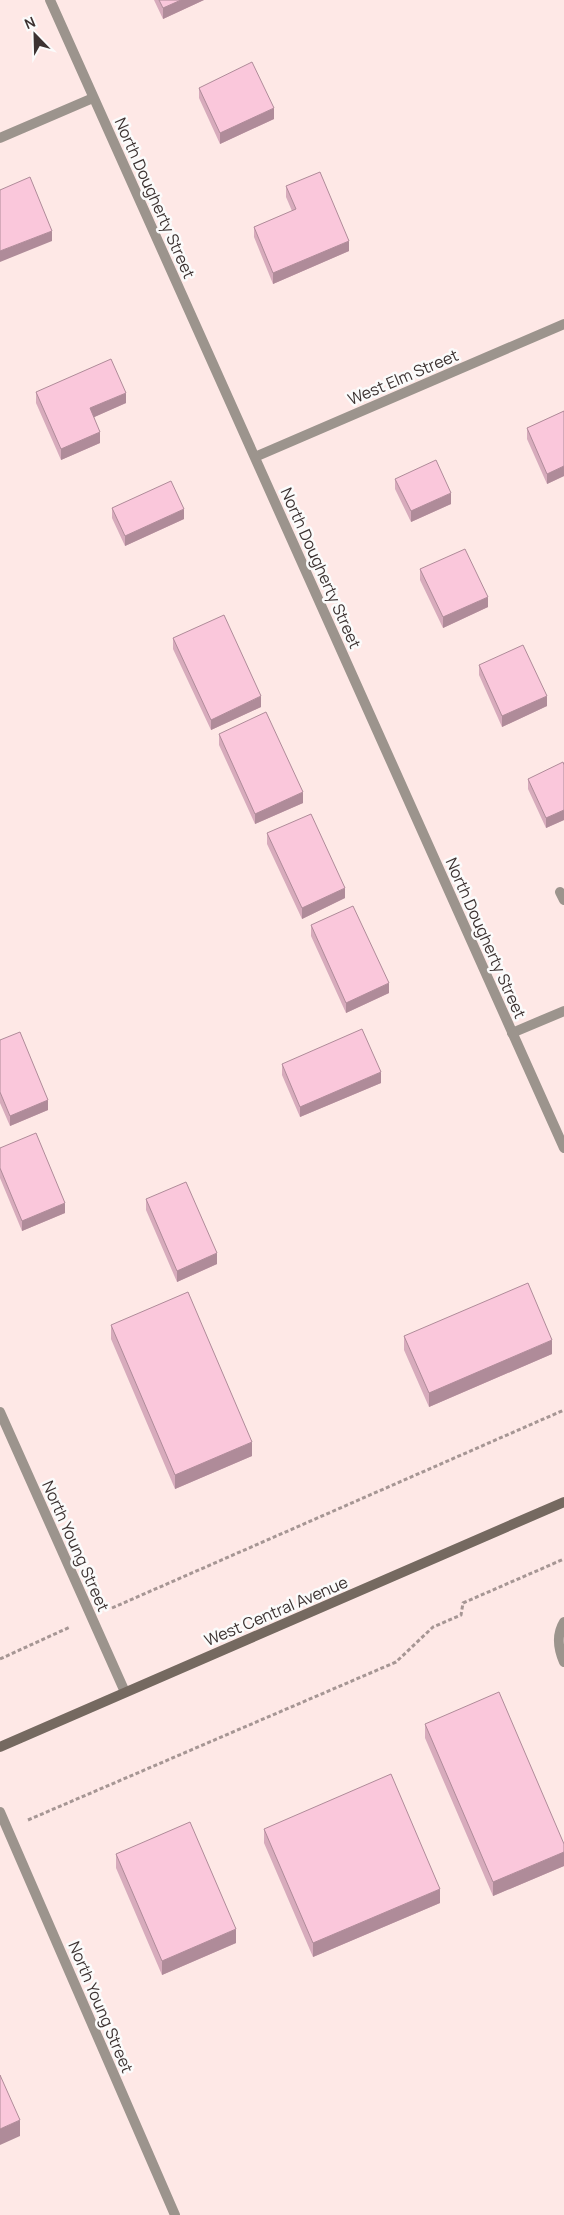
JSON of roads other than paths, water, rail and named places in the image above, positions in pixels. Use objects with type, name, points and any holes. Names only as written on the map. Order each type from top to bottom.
[{"type":"main road","name":"West Central Avenue","points":[[0,1747],[564,1502]]},
{"type":"street","name":"North Dougherty Street","points":[[50,0],[564,1148]]},
{"type":"street","points":[[0,138],[93,98]]},
{"type":"street","name":"West Elm Street","points":[[255,457],[564,324]]},
{"type":"street","points":[[512,1033],[564,1011]]},
{"type":"street","name":"North Young Street","points":[[0,1412],[125,1692]]},
{"type":"street","points":[[564,1622],[558,1632],[560,1654],[564,1662]]},
{"type":"street","name":"North Young Street","points":[[0,1812],[175,2215]]}]
